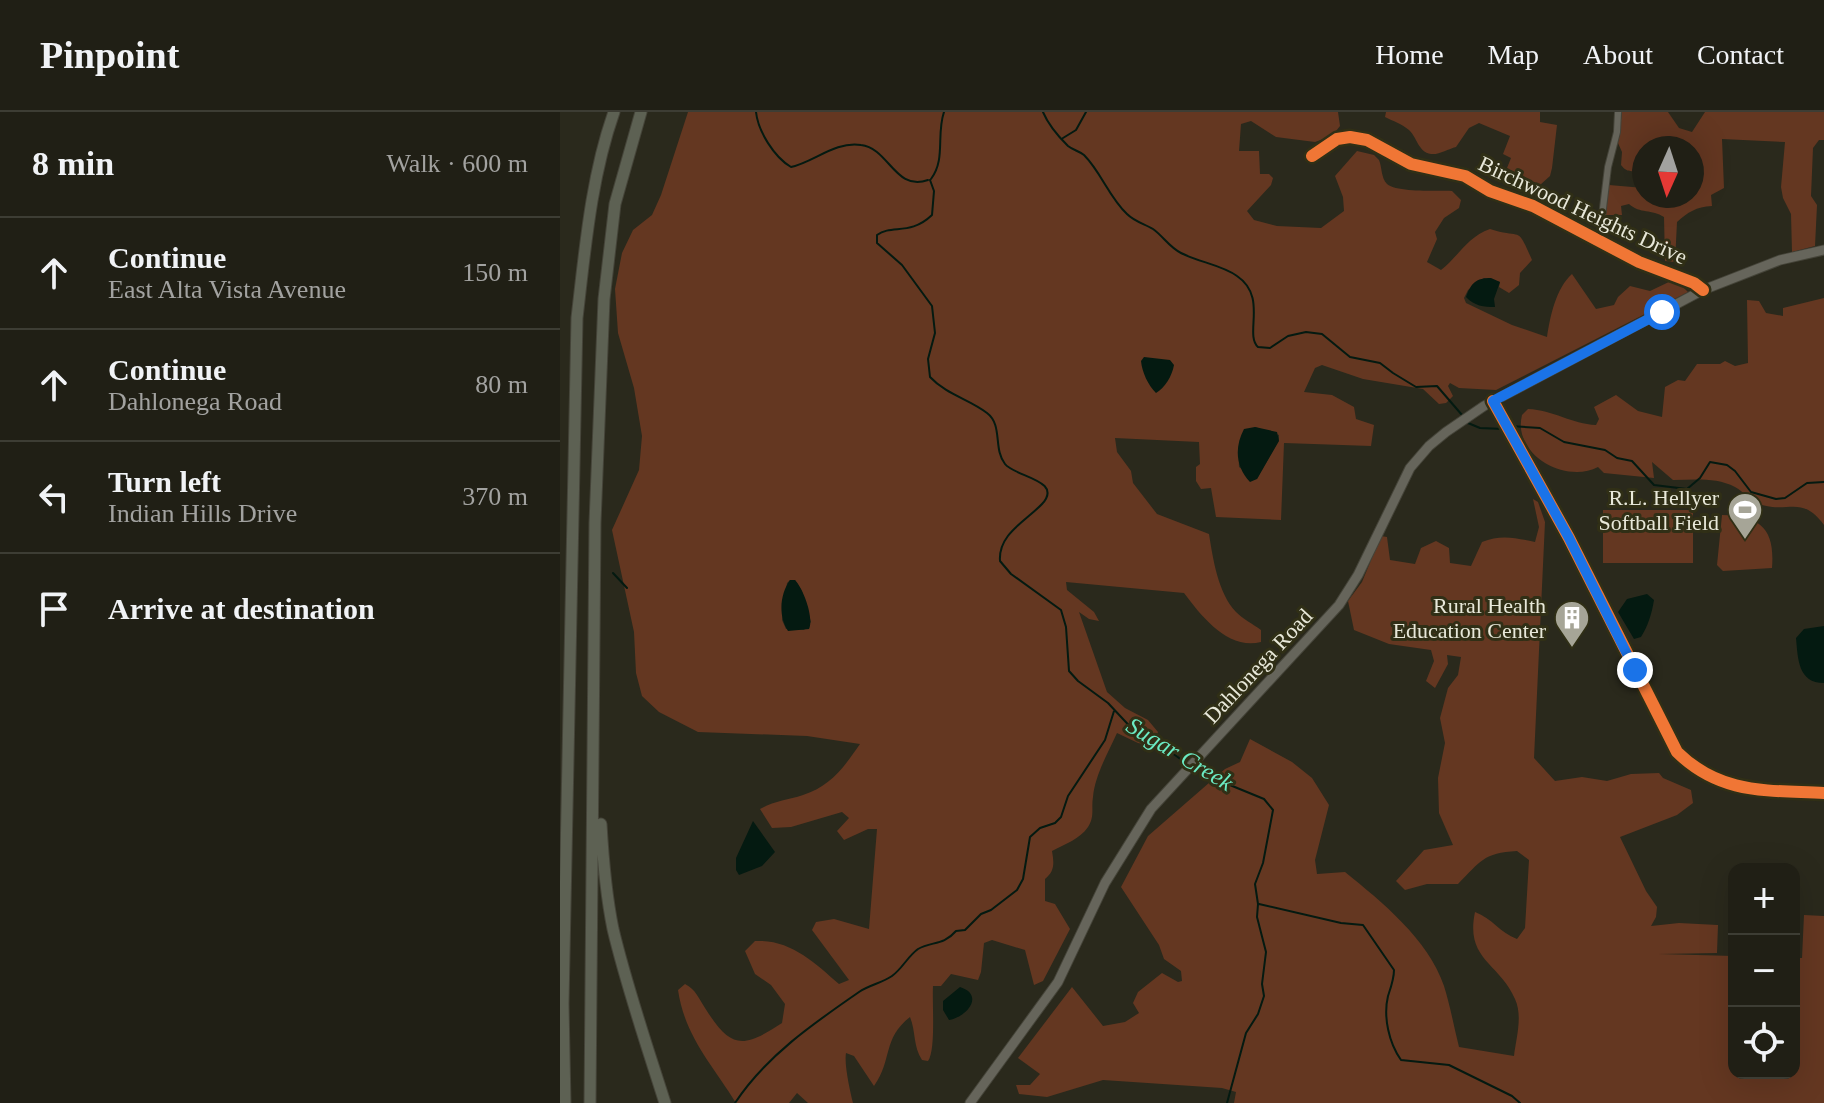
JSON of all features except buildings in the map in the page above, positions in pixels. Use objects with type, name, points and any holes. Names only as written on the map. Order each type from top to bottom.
[{"type":"highway","points":[[565,1103],[563,1004],[577,318],[588,232],[607,132],[614,112]]},
{"type":"highway","points":[[590,1103],[595,523],[604,299],[615,204],[641,112]]},
{"type":"highway","points":[[593,680],[603,862],[613,928],[627,984],[665,1103]]},
{"type":"highway","points":[[560,810],[568,746]]},
{"type":"main road","name":"Dahlonega Road","points":[[970,1103],[1058,982],[1105,883],[1151,809],[1339,605],[1358,575],[1410,468],[1429,446],[1493,401],[1703,290],[1780,260],[1824,250]]},
{"type":"street","points":[[1599,241],[1618,112]]},
{"type":"street","name":"Birchwood Heights Drive","points":[[1312,156],[1337,139],[1350,137],[1367,140],[1411,164],[1465,176],[1490,191],[1533,206],[1656,270],[1694,283],[1703,290]]},
{"type":"street","points":[[1493,401],[1569,538],[1677,752],[1702,774],[1728,786],[1824,793]]},
{"type":"shaded area","points":[[688,112],[1338,112],[1340,126],[1332,136],[1315,142],[1276,137],[1251,121],[1241,124],[1239,151],[1259,151],[1260,174],[1269,174],[1273,178],[1271,185],[1247,211],[1254,220],[1277,226],[1321,228],[1344,211],[1343,197],[1335,176],[1357,151],[1374,155],[1379,160],[1384,179],[1392,187],[1452,191],[1461,200],[1459,208],[1444,218],[1435,232],[1437,239],[1427,262],[1441,270],[1482,232],[1490,229],[1521,237],[1532,260],[1520,273],[1519,285],[1509,293],[1499,287],[1500,282],[1484,278],[1468,290],[1464,298],[1466,303],[1512,325],[1547,337],[1558,295],[1572,274],[1596,309],[1614,305],[1630,286],[1650,291],[1671,281],[1678,282],[1688,292],[1496,390],[1459,388],[1450,383],[1448,386],[1453,396],[1446,403],[1439,404],[1423,389],[1363,379],[1322,365],[1315,368],[1304,392],[1332,395],[1354,407],[1356,419],[1374,425],[1371,446],[1284,443],[1281,520],[1216,517],[1211,488],[1201,489],[1196,481],[1196,467],[1200,464],[1199,442],[1115,438],[1117,452],[1131,471],[1133,483],[1157,514],[1209,534],[1217,575],[1225,595],[1236,612],[1261,630],[1261,642],[1238,641],[1217,630],[1184,593],[1066,582],[1067,590],[1094,612],[1099,621],[1079,612],[1107,692],[1125,708],[1148,720],[1158,732],[1152,746],[1117,733],[1096,781],[1088,827],[1077,838],[1052,851],[1053,866],[1045,879],[1045,901],[1055,904],[1070,929],[1043,981],[1034,985],[1025,950],[992,940],[984,943],[978,980],[951,974],[941,986],[933,986],[933,1037],[928,1061],[922,1060],[919,1055],[910,1017],[895,1033],[874,1086],[854,1056],[846,1053],[853,1103],[808,1103],[797,1093],[789,1103],[736,1103],[693,1036],[678,990],[685,984],[689,986],[722,1031],[738,1041],[757,1037],[782,1023],[785,1004],[771,985],[755,974],[745,951],[755,941],[768,941],[790,948],[811,960],[839,984],[849,980],[812,930],[816,922],[834,919],[869,929],[877,829],[868,829],[844,840],[837,831],[849,818],[842,812],[791,827],[772,828],[760,809],[813,791],[829,781],[860,744],[807,736],[698,732],[659,712],[642,696],[636,673],[634,632],[612,530],[639,470],[642,436],[634,388],[618,333],[615,289],[622,253],[633,230],[652,215]],"holes":[[[1255,427],[1279,435],[1257,479],[1239,467],[1242,445]],[[790,580],[795,580],[802,591],[811,622],[804,630],[786,629],[782,620]]]},
{"type":"shaded area","points":[[1386,112],[1540,112],[1540,122],[1557,125],[1550,176],[1540,185],[1507,168],[1511,158],[1503,154],[1510,136],[1479,123],[1469,128],[1456,147],[1431,154],[1420,147],[1409,130],[1385,117]]},
{"type":"shaded area","points":[[1622,112],[1668,112],[1679,128],[1692,132],[1705,112],[1824,112],[1824,140],[1819,140],[1813,148],[1811,196],[1817,205],[1815,246],[1792,252],[1791,214],[1781,187],[1785,142],[1722,139],[1724,188],[1711,195],[1712,206],[1704,207],[1704,136],[1632,136],[1632,171],[1621,165],[1622,152],[1618,143]]},
{"type":"shaded area","points":[[1609,185],[1632,187],[1632,206],[1621,206],[1622,215],[1606,215]]},
{"type":"shaded area","points":[[1701,208],[1677,222],[1675,262],[1665,261],[1664,217],[1637,209]]},
{"type":"shaded area","points":[[1491,278],[1500,282],[1494,299],[1495,307],[1479,305],[1466,297],[1475,282]]},
{"type":"shaded area","points":[[1824,298],[1824,525],[1809,510],[1762,505],[1728,484],[1673,480],[1652,462],[1654,478],[1604,473],[1598,467],[1571,472],[1557,469],[1533,454],[1525,442],[1521,429],[1522,415],[1528,409],[1596,425],[1599,419],[1594,407],[1616,395],[1638,411],[1662,417],[1665,387],[1678,380],[1685,381],[1697,364],[1720,364],[1725,361],[1735,366],[1748,363],[1747,300],[1759,301],[1766,313],[1783,316],[1783,308]]},
{"type":"shaded area","points":[[1144,357],[1170,360],[1174,365],[1168,381],[1156,393],[1144,374],[1141,361]]},
{"type":"shaded area","points":[[1255,427],[1277,432],[1279,441],[1257,479],[1250,482],[1239,464],[1238,450],[1244,429]]},
{"type":"shaded area","points":[[1533,499],[1538,502],[1545,522],[1534,758],[1555,781],[1582,777],[1607,781],[1631,774],[1659,773],[1663,778],[1691,790],[1693,803],[1677,815],[1620,837],[1657,907],[1651,926],[1679,923],[1718,925],[1717,953],[1659,954],[1728,956],[1728,1079],[1800,1079],[1800,958],[1804,915],[1824,916],[1824,1103],[1234,1103],[1236,1092],[1222,1088],[1103,1080],[1047,1097],[1019,1094],[1016,1085],[1030,1085],[1040,1074],[1018,1058],[1072,987],[1103,1026],[1125,1022],[1139,1013],[1133,1003],[1138,992],[1162,973],[1178,982],[1182,981],[1181,971],[1164,959],[1159,945],[1121,887],[1148,836],[1225,769],[1240,762],[1250,739],[1292,762],[1312,778],[1329,805],[1315,860],[1317,874],[1345,872],[1415,937],[1437,969],[1444,986],[1459,1047],[1514,1056],[1518,1028],[1515,999],[1479,951],[1473,928],[1475,912],[1517,939],[1525,928],[1529,860],[1517,851],[1489,856],[1458,884],[1427,884],[1405,890],[1396,881],[1424,850],[1453,845],[1439,813],[1438,778],[1445,743],[1440,718],[1448,688],[1458,675],[1461,657],[1447,655],[1448,664],[1435,688],[1426,681],[1434,661],[1431,650],[1389,644],[1354,630],[1348,601],[1362,582],[1381,536],[1387,537],[1390,560],[1415,564],[1421,548],[1436,541],[1449,548],[1450,563],[1471,566],[1482,542],[1502,537],[1535,542],[1539,527]]},
{"type":"shaded area","points":[[1603,510],[1693,510],[1693,563],[1603,563]]},
{"type":"shaded area","name":"R.L. Hellyer Softball Field","points":[[1722,515],[1747,518],[1763,527],[1771,543],[1772,568],[1723,571],[1717,565]]},
{"type":"shaded area","points":[[790,580],[795,580],[805,597],[809,629],[788,631],[785,625],[782,605]]},
{"type":"shaded area","points":[[1647,594],[1654,600],[1651,615],[1641,637],[1634,639],[1618,612],[1627,599]]},
{"type":"shaded area","points":[[1824,626],[1824,683],[1815,682],[1804,674],[1796,638],[1804,629]]},
{"type":"shaded area","points":[[753,821],[775,852],[762,866],[739,875],[736,858]]},
{"type":"shaded area","points":[[960,987],[971,995],[971,1005],[962,1015],[949,1020],[943,1010],[943,1001]]},
{"type":"waterway","name":"Sugar Creek","points":[[756,112],[768,143],[791,167],[842,146],[861,145],[879,153],[908,180],[928,180]]},
{"type":"waterway","points":[[931,179],[940,155],[944,112]]},
{"type":"waterway","points":[[1043,112],[1064,142],[1090,162],[1130,217],[1153,229],[1177,251],[1231,272],[1246,285],[1254,304],[1253,333],[1258,347],[1270,348],[1288,336],[1306,332],[1322,334],[1350,357],[1380,363],[1416,387],[1437,386],[1462,415]]},
{"type":"waterway","points":[[1063,138],[1076,130],[1086,112]]},
{"type":"waterway","name":"Sugar Creek","points":[[930,180],[934,191],[932,215],[909,228],[877,235],[877,243],[902,265],[932,306],[935,333],[928,359],[930,377],[987,413],[995,424],[999,451],[1005,464],[1047,489],[1042,504],[1003,543],[1000,561],[1011,574],[1061,610],[1066,627],[1069,671],[1078,681],[1108,703],[1137,734],[1159,743],[1187,764]]},
{"type":"waterway","points":[[1468,423],[1480,428],[1504,429]]},
{"type":"waterway","points":[[1510,426],[1540,428],[1564,442],[1605,450],[1617,458],[1632,461],[1654,485],[1687,489],[1700,478],[1710,462],[1727,465],[1751,492],[1776,499],[1785,498],[1807,483],[1824,482]]},
{"type":"waterway","points":[[613,573],[627,588]]},
{"type":"waterway","points":[[735,1103],[761,1070],[808,1028],[859,992],[892,976],[918,949],[947,939],[956,931],[965,930],[981,914],[1017,890],[1023,879],[1030,837],[1061,817],[1068,796],[1105,740],[1114,711]]},
{"type":"waterway","points":[[1197,767],[1264,799],[1273,810],[1263,863],[1255,884],[1257,917],[1266,952],[1262,984],[1264,996],[1258,1014],[1246,1033],[1227,1103]]},
{"type":"waterway","name":"Sugar Creek","points":[[1259,904],[1363,925],[1394,970],[1388,996],[1387,1021],[1393,1046],[1401,1060],[1449,1065],[1520,1103]]},
{"type":"cycle path","points":[[1312,156],[1337,139],[1350,137],[1367,140],[1411,164],[1465,176],[1490,191],[1533,206],[1639,262],[1694,283],[1703,290]]},
{"type":"cycle path","points":[[1493,401],[1569,538],[1677,752],[1694,766],[1728,783],[1764,790],[1824,793]]},
{"type":"place","name":"R.L. Hellyer Softball Field","points":[[1745,541]]},
{"type":"place","name":"Rural Health Education Center","points":[[1572,649]]},
{"type":"route","points":[[1635,670],[1569,538],[1493,401],[1662,312]]}]
